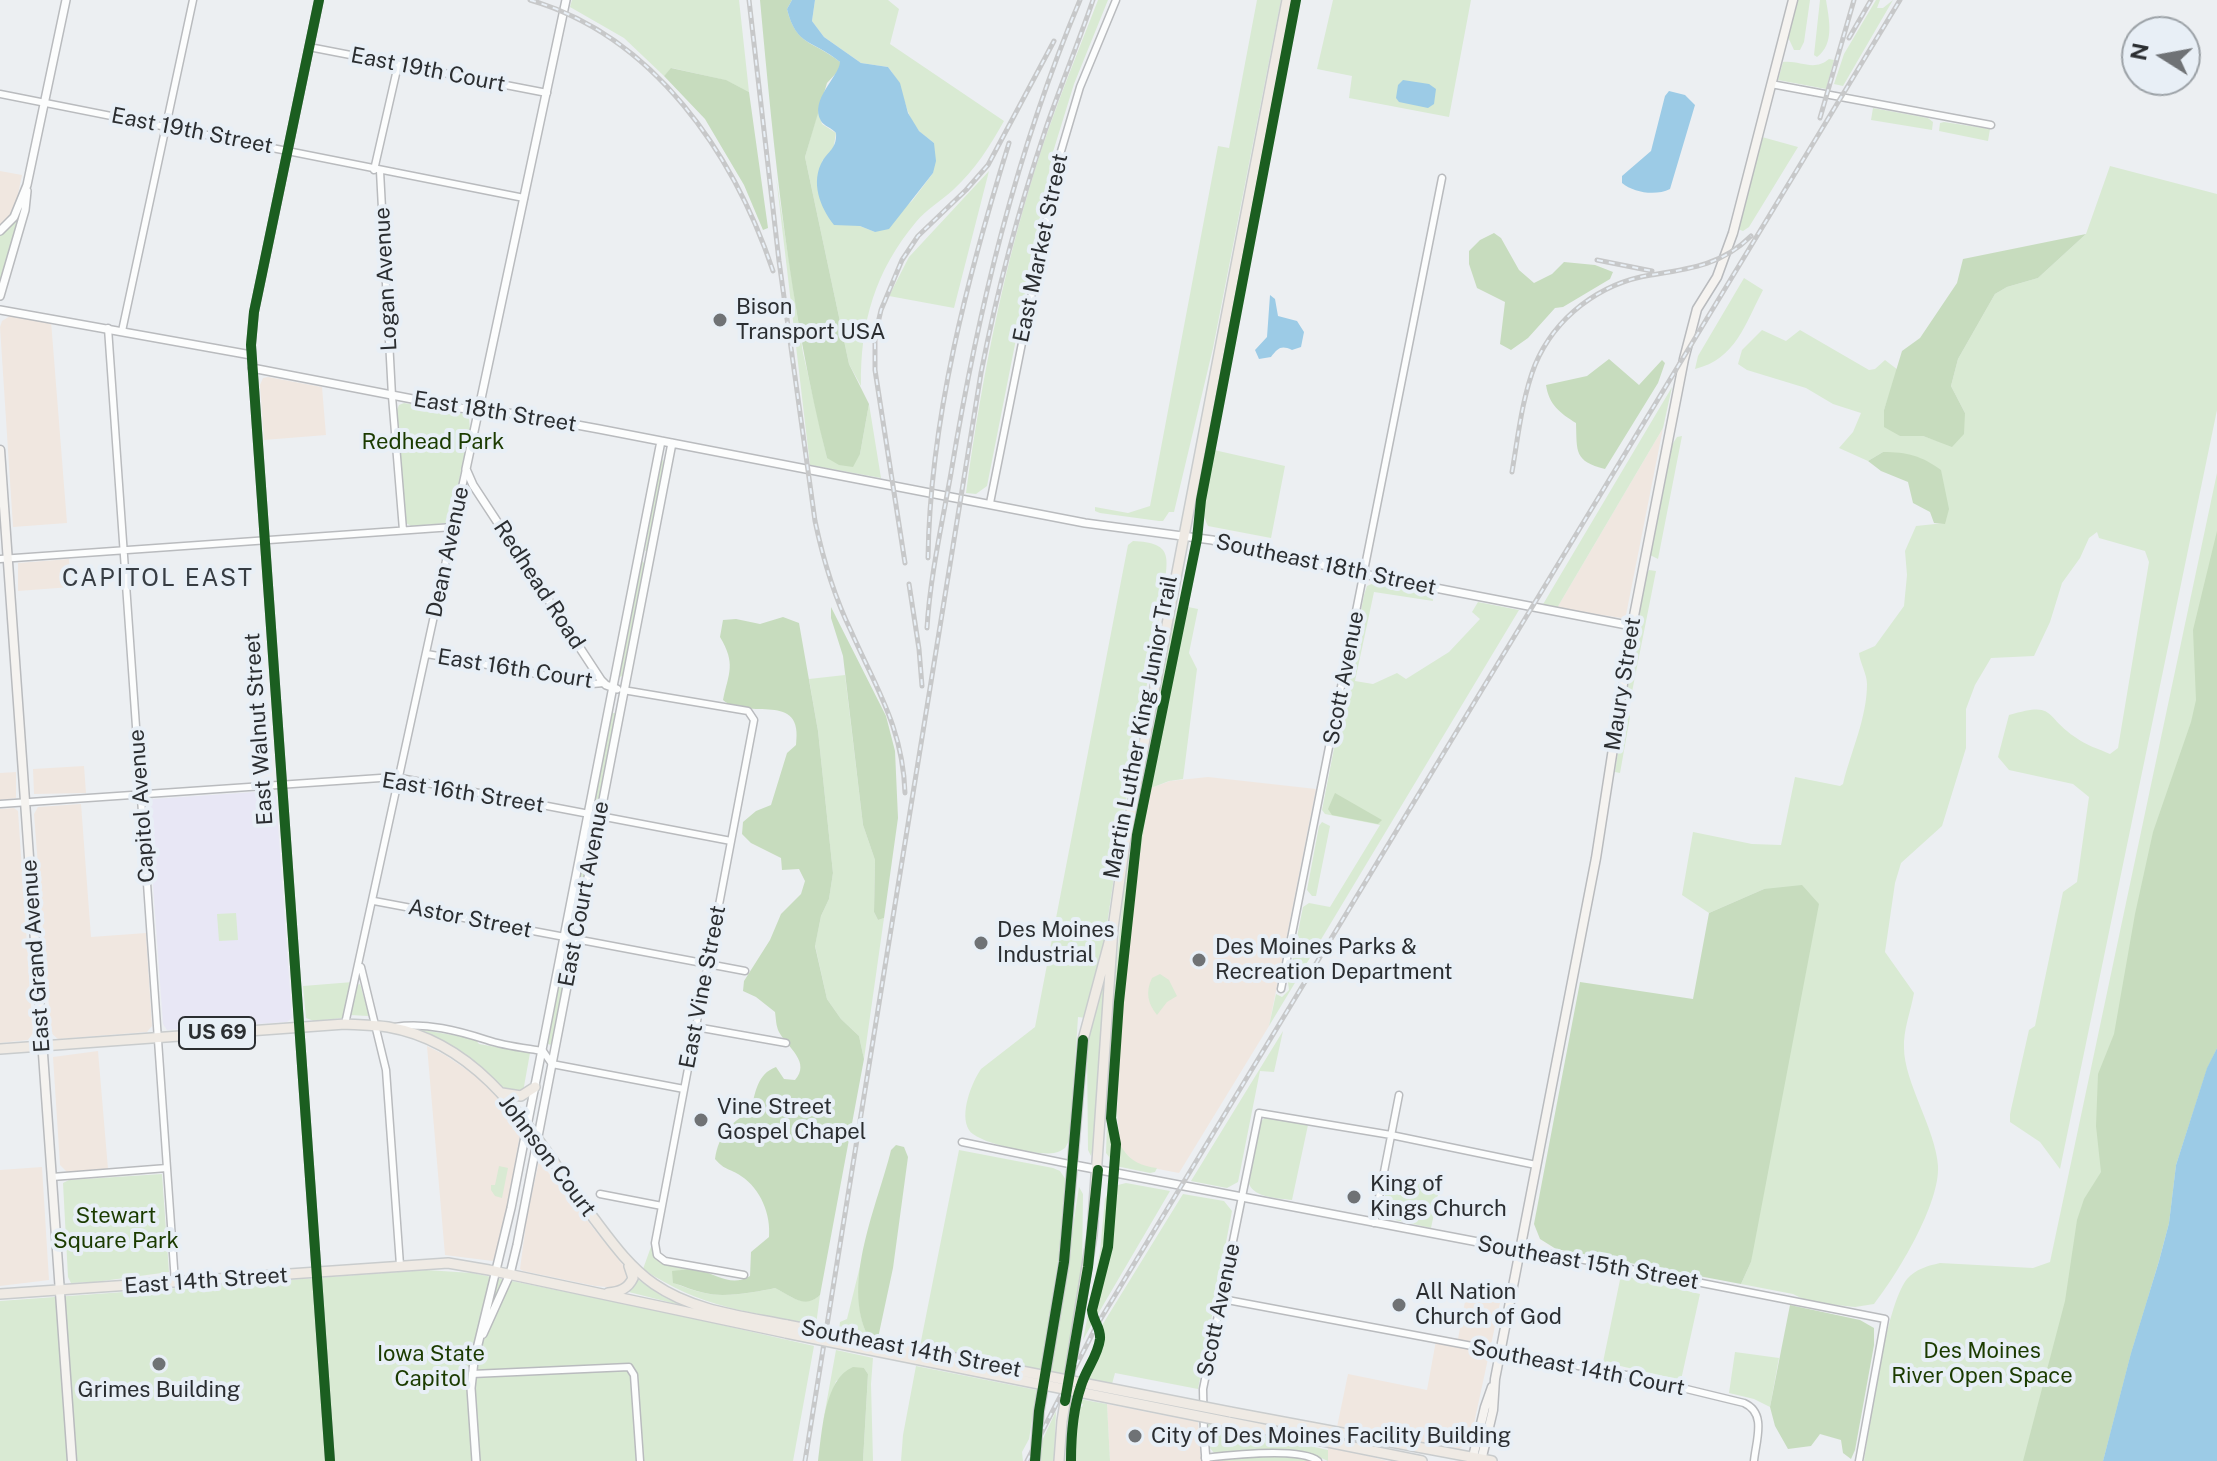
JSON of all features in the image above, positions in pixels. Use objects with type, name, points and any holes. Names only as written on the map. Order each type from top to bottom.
[{"type":"main road","points":[[1059,1461],[1062,1421],[1088,1267],[1098,1170],[1113,928],[1125,843],[1287,0]]},
{"type":"main road","name":"Maury Street","points":[[1480,1460],[1493,1410],[1495,1379],[1596,858],[1632,626],[1692,324],[1725,257],[1793,0]]},
{"type":"main road","name":"East Grand Avenue","points":[[0,450],[4,559],[25,803],[72,1461]]},
{"type":"main road","points":[[1035,1461],[1039,1411],[1064,1262],[1083,1040],[1113,928]]},
{"type":"main road","name":"US 69","points":[[0,1049],[345,1024],[390,1027]]},
{"type":"main road","name":"Johnson Court","points":[[390,1027],[437,1043],[463,1058],[502,1092],[625,1260]]},
{"type":"main road","points":[[502,1092],[517,1096],[535,1087]]},
{"type":"main road","points":[[600,1293],[616,1292],[631,1284],[633,1272],[625,1260]]},
{"type":"main road","name":"Southeast 14th Street","points":[[625,1260],[684,1301],[787,1329]]},
{"type":"main road","name":"East 14th Street","points":[[0,1294],[448,1263],[600,1293]]},
{"type":"main road","name":"Southeast 14th Street","points":[[600,1293],[1229,1417],[1480,1460]]},
{"type":"main road","name":"Southeast 14th Street","points":[[1229,1417],[1422,1461]]},
{"type":"street","points":[[0,296],[25,210],[27,185],[66,0]]},
{"type":"street","points":[[122,331],[193,0]]},
{"type":"street","name":"East Walnut Street","points":[[319,0],[254,312],[251,355],[330,1461]]},
{"type":"street","name":"Dean Avenue","points":[[345,1024],[566,0]]},
{"type":"street","name":"East Market Street","points":[[990,503],[1059,158],[1080,87],[1116,0]]},
{"type":"street","name":"East 19th Court","points":[[309,47],[547,93]]},
{"type":"street","name":"Logan Avenue","points":[[398,65],[377,170],[403,530]]},
{"type":"street","points":[[1771,84],[1991,125]]},
{"type":"street","name":"East 19th Street","points":[[0,94],[524,198]]},
{"type":"street","name":"Scott Avenue","points":[[1281,989],[1442,178]]},
{"type":"street","points":[[0,231],[14,217],[27,185]]},
{"type":"street","points":[[0,310],[251,355]]},
{"type":"street","name":"Capitol Avenue","points":[[108,328],[175,1283]]},
{"type":"street","name":"East 18th Street","points":[[252,368],[392,396],[517,414],[784,464]]},
{"type":"street","name":"East Court Avenue","points":[[476,1461],[472,1374],[543,1051],[661,441]]},
{"type":"street","name":"East Court Avenue","points":[[480,1339],[494,1315],[510,1274],[672,443]]},
{"type":"street","name":"Southeast 18th Street","points":[[784,464],[1085,523],[1212,540],[1363,574],[1632,626]]},
{"type":"street","name":"Redhead Road","points":[[466,469],[473,485],[604,683],[623,690]]},
{"type":"street","points":[[4,559],[453,527]]},
{"type":"street","points":[[640,554],[650,556]]},
{"type":"street","name":"East 16th Court","points":[[427,654],[597,685],[604,683]]},
{"type":"street","name":"East 16th Court","points":[[623,690],[748,711]]},
{"type":"street","name":"East Vine Street","points":[[744,1275],[665,1261],[657,1255],[655,1243],[753,724],[753,716],[748,711]]},
{"type":"street","name":"East 16th Street","points":[[0,804],[400,778],[731,841]]},
{"type":"street","name":"Astor Street","points":[[374,901],[745,971]]},
{"type":"street","name":"Dean Avenue","points":[[360,964],[386,1070],[400,1265]]},
{"type":"street","points":[[390,1027],[431,1027],[543,1051],[552,1064],[684,1089]]},
{"type":"street","points":[[696,1027],[786,1043]]},
{"type":"street","points":[[1374,1223],[1399,1095]]},
{"type":"street","name":"Scott Avenue","points":[[1205,1459],[1203,1389],[1259,1113],[1391,1135]]},
{"type":"street","points":[[1391,1135],[1536,1165]]},
{"type":"street","name":"Southeast 15th Street","points":[[962,1142],[1885,1319],[1859,1461]]},
{"type":"street","points":[[52,1177],[167,1168]]},
{"type":"street","points":[[600,1194],[662,1206]]},
{"type":"street","name":"Southeast 14th Court","points":[[1222,1299],[1637,1377],[1744,1403],[1754,1408],[1759,1417],[1754,1461]]},
{"type":"street","points":[[472,1374],[629,1367],[633,1371],[640,1461]]},
{"type":"street","points":[[1205,1459],[1249,1454],[1304,1455],[1318,1461]]},
{"type":"shaded area","points":[[0,171],[22,175],[16,204],[0,226]]},
{"type":"shaded area","points":[[10,316],[51,321],[67,523],[13,527],[0,327],[2,321]]},
{"type":"shaded area","points":[[263,378],[322,387],[326,435],[264,440],[260,385]]},
{"type":"shaded area","points":[[1663,428],[1626,615],[1621,618],[1557,608]]},
{"type":"shaded area","points":[[69,559],[71,587],[18,591],[18,563]]},
{"type":"shaded area","points":[[84,766],[86,793],[34,794],[33,769]]},
{"type":"shaded area","points":[[16,772],[16,798],[0,800],[0,773]]},
{"type":"shaded area","points":[[1208,777],[1316,789],[1269,1026],[1179,1173],[1137,1165],[1120,1147],[1117,1112],[1123,979],[1138,860],[1151,788],[1170,781]]},
{"type":"shaded area","points":[[270,791],[276,796],[292,1018],[287,1022],[167,1030],[163,1024],[147,802],[153,799]]},
{"type":"shaded area","points":[[81,804],[91,937],[146,933],[152,1026],[147,1032],[58,1039],[51,1033],[34,814],[38,807]]},
{"type":"shaded area","points":[[14,808],[18,811],[33,1033],[28,1040],[0,1043],[0,809]]},
{"type":"shaded area","points":[[427,1046],[476,1076],[502,1102],[521,1129],[504,1224],[493,1261],[445,1255]]},
{"type":"shaded area","points":[[98,1051],[108,1169],[67,1172],[60,1165],[53,1057]]},
{"type":"shaded area","points":[[539,1161],[628,1271],[628,1282],[620,1288],[595,1286],[520,1269]]},
{"type":"shaded area","points":[[42,1167],[49,1280],[0,1286],[0,1170]]},
{"type":"shaded area","points":[[1466,1296],[1500,1303],[1470,1442],[1459,1449],[1337,1427],[1348,1374],[1427,1390],[1437,1335],[1458,1339]]},
{"type":"shaded area","points":[[1107,1404],[1198,1422],[1201,1461],[1110,1461]]},
{"type":"shaded area","points":[[1328,1446],[1358,1453],[1387,1461],[1328,1461]]},
{"type":"green space","points":[[572,0],[739,0],[749,92],[725,80],[672,68],[664,76],[624,38],[570,7]]},
{"type":"green space","points":[[760,0],[792,0],[787,9],[795,30],[807,42],[840,62],[840,69],[827,83],[805,157],[849,364],[869,404],[860,454],[853,467],[839,465],[827,458],[802,345],[777,173]]},
{"type":"green space","points":[[815,0],[888,0],[899,9],[890,44],[1004,121],[988,149],[968,174],[920,217],[890,259],[867,319],[861,386],[849,364],[805,157],[818,111],[822,124],[836,133],[833,151],[822,161],[860,226],[875,232],[912,201],[933,173],[934,143],[914,124],[898,83],[888,67],[861,63],[824,37],[812,21]]},
{"type":"green space","points":[[1098,0],[1108,0],[1074,84],[1053,152],[987,486],[976,494],[966,493],[987,362],[1017,233],[1049,129]]},
{"type":"green space","points":[[1257,0],[1281,0],[1213,348],[1174,512],[1169,512],[1163,521],[1100,513],[1095,511],[1095,507],[1128,513],[1150,506],[1218,146],[1229,148]]},
{"type":"green space","points":[[1333,0],[1471,0],[1449,117],[1349,98],[1352,76],[1317,69]]},
{"type":"green space","points":[[1798,0],[1810,0],[1804,42],[1800,50],[1794,50],[1788,37]]},
{"type":"green space","points":[[1820,0],[1826,0],[1829,38],[1823,52],[1817,57],[1814,55]]},
{"type":"green space","points":[[1876,0],[1880,0],[1877,8],[1883,8],[1893,0],[1843,86],[1834,84],[1844,54]]},
{"type":"green space","points":[[1829,59],[1834,60],[1826,89],[1778,80],[1783,62],[1818,65]]},
{"type":"green space","points":[[671,68],[726,80],[749,92],[768,228],[763,230],[744,185],[705,119],[664,76]]},
{"type":"green space","points":[[1873,108],[1928,118],[1933,122],[1932,130],[1871,120]]},
{"type":"green space","points":[[1940,123],[1990,129],[1988,141],[1939,131]]},
{"type":"green space","points":[[1762,137],[1798,147],[1749,227],[1743,231],[1738,229]]},
{"type":"green space","points":[[2110,166],[2217,194],[2217,410],[2060,1169],[2040,1142],[2010,1122],[2010,1114],[2029,1030],[2035,1026],[2063,892],[2077,882],[2089,797],[2073,784],[2009,770],[1998,757],[2009,715],[2035,709],[2048,712],[2088,745],[2110,754],[2118,748],[2149,562],[2145,551],[2099,538],[2097,532],[2089,538],[2080,558],[2062,583],[2050,622],[2034,656],[1991,658],[1975,685],[1966,709],[1966,748],[1942,826],[1901,863],[1895,883],[1885,952],[1914,993],[1905,1035],[1905,1061],[1932,1137],[1938,1166],[1937,1182],[1925,1219],[1905,1258],[1874,1304],[1855,1307],[1809,1302],[1793,1294],[1741,1284],[1751,1262],[1764,889],[1709,913],[1682,895],[1693,832],[1752,844],[1781,845],[1795,777],[1840,786],[1843,784],[1862,722],[1866,697],[1867,680],[1859,653],[1875,646],[1904,606],[1907,575],[1905,551],[1916,526],[1945,523],[1883,452],[1868,461],[1839,448],[1853,432],[1861,413],[1833,404],[1806,388],[1747,370],[1738,364],[1742,350],[1762,330],[1786,341],[1800,330],[1869,370],[1885,360],[1898,370],[1884,410],[1900,436],[1923,436],[1952,446],[1965,413],[1951,386],[1958,359],[1995,294],[2038,278],[2086,234]]},
{"type":"green space","points":[[989,171],[954,308],[889,296],[909,257]]},
{"type":"green space","points":[[776,176],[803,353],[827,458],[860,454],[869,404],[881,478],[810,465]]},
{"type":"green space","points":[[22,203],[0,285],[0,236],[16,220]]},
{"type":"green space","points":[[1494,233],[1501,238],[1519,270],[1534,283],[1552,274],[1564,262],[1595,265],[1613,272],[1610,279],[1563,307],[1555,308],[1528,338],[1511,350],[1500,344],[1505,302],[1477,288],[1469,264],[1469,251],[1480,240]]},
{"type":"green space","points":[[2086,234],[2038,278],[1995,294],[1958,359],[1951,386],[1965,413],[1964,434],[1952,447],[1923,436],[1900,436],[1884,427],[1884,410],[1902,351],[1920,338],[1957,283],[1963,259]]},
{"type":"green space","points":[[1744,278],[1763,290],[1744,327],[1730,349],[1709,364],[1695,369],[1698,356]]},
{"type":"green space","points":[[1609,359],[1639,385],[1662,360],[1665,363],[1658,383],[1605,469],[1582,459],[1577,448],[1576,423],[1556,408],[1546,385],[1587,376]]},
{"type":"green space","points":[[1672,387],[1663,428],[1557,608],[1542,606]]},
{"type":"green space","name":"Redhead Park","points":[[404,403],[465,414],[469,418],[470,430],[451,518],[447,523],[411,526],[406,523],[397,410]]},
{"type":"green space","points":[[1682,436],[1658,559],[1650,555],[1672,445],[1677,437]]},
{"type":"green space","points":[[1214,450],[1285,466],[1271,538],[1208,526],[1204,499]]},
{"type":"green space","points":[[1883,452],[1914,456],[1941,470],[1949,509],[1945,524],[1934,523],[1930,512],[1913,503],[1908,482],[1881,471],[1868,461]]},
{"type":"green space","points":[[663,460],[648,550],[645,551],[660,461]]},
{"type":"green space","name":"Des Moines River Open Space","points":[[2217,473],[2217,1048],[2207,1069],[2176,1165],[2169,1223],[2103,1461],[1864,1461],[1886,1338],[1899,1293],[1907,1279],[1922,1268],[1940,1263],[2033,1268],[2050,1262]]},
{"type":"green space","points":[[2217,531],[2217,1048],[2207,1069],[2176,1165],[2169,1223],[2103,1461],[2023,1461],[2065,1301],[2077,1220],[2084,1199],[2101,1172],[2096,1126],[2098,1074],[2114,1034],[2153,832],[2196,700],[2193,630]]},
{"type":"green space","points":[[1133,541],[1155,545],[1165,554],[1164,590],[1123,817],[1105,938],[1086,1018],[1078,1017],[1070,1139],[1065,1148],[1056,1153],[1022,1150],[974,1135],[966,1123],[966,1107],[981,1069],[1035,1027],[1128,545]]},
{"type":"green space","points":[[1199,550],[1188,607],[1198,609],[1189,653],[1197,669],[1183,779],[1151,788],[1135,893],[1124,998],[1117,1098],[1119,1142],[1133,1160],[1157,1168],[1150,1173],[1116,1166],[1106,1153],[1111,1018],[1125,877],[1170,637],[1191,555]]},
{"type":"green space","points":[[642,561],[645,564],[623,675],[619,678]]},
{"type":"green space","points":[[1649,570],[1656,571],[1628,712],[1630,717],[1620,773],[1615,772],[1645,576]]},
{"type":"green space","points":[[1374,583],[1432,594],[1433,601],[1374,592],[1355,681],[1373,684],[1397,673],[1406,679],[1449,652],[1480,619],[1472,612],[1478,602],[1519,610],[1269,1026],[1276,994],[1282,997],[1289,990],[1303,907],[1309,903],[1330,907],[1380,825],[1325,814],[1322,810],[1364,595],[1367,586]]},
{"type":"green space","points":[[831,607],[886,716],[895,751],[898,818],[884,918],[878,920],[874,912],[875,860],[863,825],[843,656],[831,618]]},
{"type":"green space","points":[[783,617],[799,623],[818,731],[833,873],[815,946],[827,999],[841,1019],[859,1036],[864,1059],[820,1295],[809,1301],[798,1300],[775,1288],[730,1295],[701,1292],[673,1283],[672,1271],[696,1269],[731,1280],[750,1276],[751,1252],[769,1237],[766,1211],[748,1181],[715,1159],[717,1150],[727,1130],[751,1111],[758,1085],[765,1074],[776,1067],[784,1079],[795,1080],[801,1067],[779,1032],[775,1012],[743,991],[744,981],[770,940],[781,914],[801,894],[805,881],[799,869],[782,870],[781,858],[751,843],[742,834],[743,822],[756,811],[771,805],[787,753],[796,745],[796,728],[791,717],[783,712],[734,706],[723,700],[730,661],[720,637],[723,620],[760,624]]},
{"type":"green space","points":[[845,675],[863,825],[875,860],[874,912],[878,920],[884,918],[864,1059],[859,1036],[841,1019],[827,999],[815,945],[821,916],[829,899],[833,873],[818,731],[809,679]]},
{"type":"green space","points":[[611,713],[616,713],[598,803],[594,802]]},
{"type":"green space","points":[[1335,793],[1382,820],[1378,824],[1332,815],[1328,809]]},
{"type":"green space","points":[[1322,822],[1330,826],[1316,896],[1312,896],[1307,890]]},
{"type":"green space","points":[[589,826],[594,827],[575,927],[570,926]]},
{"type":"green space","points":[[1802,885],[1819,904],[1751,1262],[1741,1284],[1556,1249],[1540,1239],[1534,1224],[1580,982],[1693,999],[1709,913],[1764,889]]},
{"type":"green space","points":[[236,913],[238,940],[219,941],[217,914]]},
{"type":"green space","points":[[565,950],[570,951],[552,1045],[547,1044]]},
{"type":"green space","points":[[1109,955],[1098,1066],[1095,1140],[1091,1156],[1088,1150],[1087,1046]]},
{"type":"green space","points":[[1160,974],[1169,980],[1177,996],[1167,1002],[1157,1015],[1151,1007],[1148,993],[1152,978]]},
{"type":"green space","points":[[353,982],[343,1018],[314,1021],[306,1018],[303,986]]},
{"type":"green space","points":[[360,984],[368,1016],[350,1015],[357,985]]},
{"type":"green space","points":[[412,1028],[530,1053],[523,1092],[507,1091],[465,1054]]},
{"type":"green space","points":[[1283,1031],[1274,1072],[1260,1071],[1238,1182],[1227,1188],[1191,1181]]},
{"type":"green space","points":[[1266,1117],[1308,1125],[1292,1200],[1262,1195],[1249,1184],[1260,1122]]},
{"type":"green space","points":[[896,1145],[904,1147],[908,1157],[893,1268],[878,1338],[868,1336],[861,1315],[858,1292],[860,1268],[864,1243],[891,1150]]},
{"type":"green space","points":[[959,1150],[1053,1168],[1060,1171],[1066,1180],[1059,1255],[1041,1370],[920,1346]]},
{"type":"green space","points":[[499,1166],[508,1168],[502,1198],[495,1196],[491,1190]]},
{"type":"green space","name":"Stewart Square Park","points":[[162,1174],[169,1272],[71,1283],[68,1277],[63,1183],[69,1180]]},
{"type":"green space","points":[[1388,1175],[1440,1185],[1431,1228],[1382,1217]]},
{"type":"green space","points":[[1126,1183],[1170,1191],[1095,1319],[1095,1304],[1109,1251],[1114,1186]]},
{"type":"green space","points":[[1079,1187],[1083,1194],[1082,1271],[1065,1375],[1051,1372]]},
{"type":"green space","points":[[1110,1188],[1105,1247],[1091,1310],[1093,1322],[1083,1340],[1100,1252],[1105,1199]]},
{"type":"green space","points":[[1183,1194],[1224,1201],[1232,1211],[1198,1389],[1115,1373],[1112,1384],[1085,1379],[1098,1354],[1101,1327]]},
{"type":"green space","points":[[652,1244],[657,1258],[662,1262],[699,1270],[680,1270],[674,1283],[693,1290],[730,1295],[775,1288],[803,1301],[820,1295],[816,1325],[726,1307],[664,1282],[643,1269]]},
{"type":"green space","points":[[865,1246],[859,1303],[868,1336],[839,1330],[840,1322],[847,1319]]},
{"type":"green space","name":"Iowa State Capitol","points":[[426,1270],[472,1273],[814,1346],[793,1461],[0,1461],[0,1301]]},
{"type":"green space","points":[[1621,1275],[1700,1294],[1681,1380],[1603,1362]]},
{"type":"green space","points":[[636,1278],[662,1296],[677,1303],[629,1292]]},
{"type":"green space","points":[[1790,1305],[1860,1320],[1874,1328],[1874,1345],[1851,1459],[1843,1453],[1841,1440],[1820,1434],[1811,1446],[1788,1449],[1775,1426],[1770,1407]]},
{"type":"green space","points":[[836,1350],[873,1358],[873,1461],[863,1461],[868,1374],[864,1368],[836,1381],[823,1422]]},
{"type":"green space","points":[[1735,1352],[1779,1358],[1770,1407],[1754,1399],[1729,1393]]},
{"type":"green space","points":[[916,1366],[1037,1390],[1029,1439],[1022,1452],[1023,1461],[901,1461]]},
{"type":"green space","points":[[853,1367],[864,1368],[868,1374],[863,1461],[818,1461],[830,1395],[843,1373]]},
{"type":"green space","points":[[1079,1399],[1107,1404],[1110,1461],[1073,1461],[1078,1406],[1082,1407],[1083,1404],[1079,1403]]},
{"type":"green space","points":[[1070,1406],[1075,1406],[1069,1461],[1065,1461]]},
{"type":"green space","points":[[1056,1411],[1054,1461],[1040,1461],[1041,1443]]},
{"type":"green space","points":[[1208,1424],[1328,1450],[1328,1461],[1308,1452],[1214,1453],[1210,1448]]},
{"type":"green space","points":[[1306,1457],[1314,1461],[1214,1461]]},
{"type":"water","points":[[792,0],[815,0],[812,21],[824,37],[861,63],[888,67],[900,83],[908,113],[919,131],[934,143],[936,161],[933,173],[889,229],[875,232],[860,226],[834,225],[821,202],[817,177],[823,160],[834,145],[836,133],[821,121],[819,105],[840,62],[807,42],[795,30],[787,9]]},
{"type":"water","points":[[1403,80],[1429,84],[1436,89],[1434,104],[1428,108],[1399,102],[1396,98],[1398,85]]},
{"type":"water","points":[[1669,91],[1685,95],[1695,105],[1670,189],[1652,193],[1633,189],[1622,183],[1622,176],[1651,151]]},
{"type":"water","points":[[1270,295],[1275,299],[1278,316],[1297,321],[1304,332],[1301,347],[1292,350],[1280,348],[1271,357],[1259,359],[1255,350],[1267,337]]},
{"type":"water","points":[[2217,1048],[2217,1461],[2103,1461],[2169,1223],[2176,1165],[2207,1068]]},
{"type":"railway","points":[[530,0],[574,17],[615,41],[651,71],[683,105],[712,143],[736,184],[773,271]]},
{"type":"railway","points":[[749,0],[779,261],[815,521],[839,604],[894,728],[905,793]]},
{"type":"railway","points":[[927,628],[937,550],[987,292],[1018,173],[1057,57],[1080,0]]},
{"type":"railway","points":[[805,1461],[981,373],[1001,281],[1026,191],[1093,0]]},
{"type":"railway","points":[[1820,118],[1854,0]]},
{"type":"railway","points":[[1849,38],[1871,0]]},
{"type":"railway","points":[[1027,1461],[1097,1325],[1900,0]]},
{"type":"railway","points":[[905,563],[875,370],[875,336],[881,310],[902,260],[918,236],[988,165],[1054,41]]},
{"type":"railway","points":[[928,558],[936,453],[954,348],[979,244],[1009,143]]},
{"type":"railway","points":[[1512,472],[1524,404],[1535,365],[1554,332],[1567,318],[1597,294],[1614,286],[1717,260],[1751,236]]},
{"type":"railway","points":[[1597,260],[1652,271]]},
{"type":"railway","points":[[909,584],[922,686]]},
{"type":"cycle path","points":[[319,0],[254,312],[251,345],[330,1461]]},
{"type":"cycle path","name":"Martin Luther King Junior Trail","points":[[1071,1461],[1076,1404],[1100,1339],[1092,1310],[1108,1247],[1116,1144],[1111,1118],[1119,1002],[1137,835],[1197,539],[1201,500],[1296,0]]},
{"type":"cycle path","points":[[1035,1461],[1039,1411],[1064,1262],[1083,1040]]},
{"type":"cycle path","points":[[1065,1401],[1088,1267],[1098,1170]]},
{"type":"place","name":"Bison Transport USA","points":[[720,320]]},
{"type":"place","name":"Des Moines Industrial","points":[[981,943]]},
{"type":"place","name":"Des Moines Parks & Recreation Department","points":[[1199,960]]},
{"type":"place","name":"Vine Street Gospel Chapel","points":[[701,1120]]},
{"type":"place","name":"King of Kings Church","points":[[1354,1197]]},
{"type":"place","name":"All Nation Church of God","points":[[1399,1305]]},
{"type":"place","name":"Grimes Building","points":[[159,1364]]},
{"type":"place","name":"City of Des Moines Facility Building","points":[[1135,1436]]},
{"type":"district","name":"CAPITOL EAST","points":[[158,579]]}]
